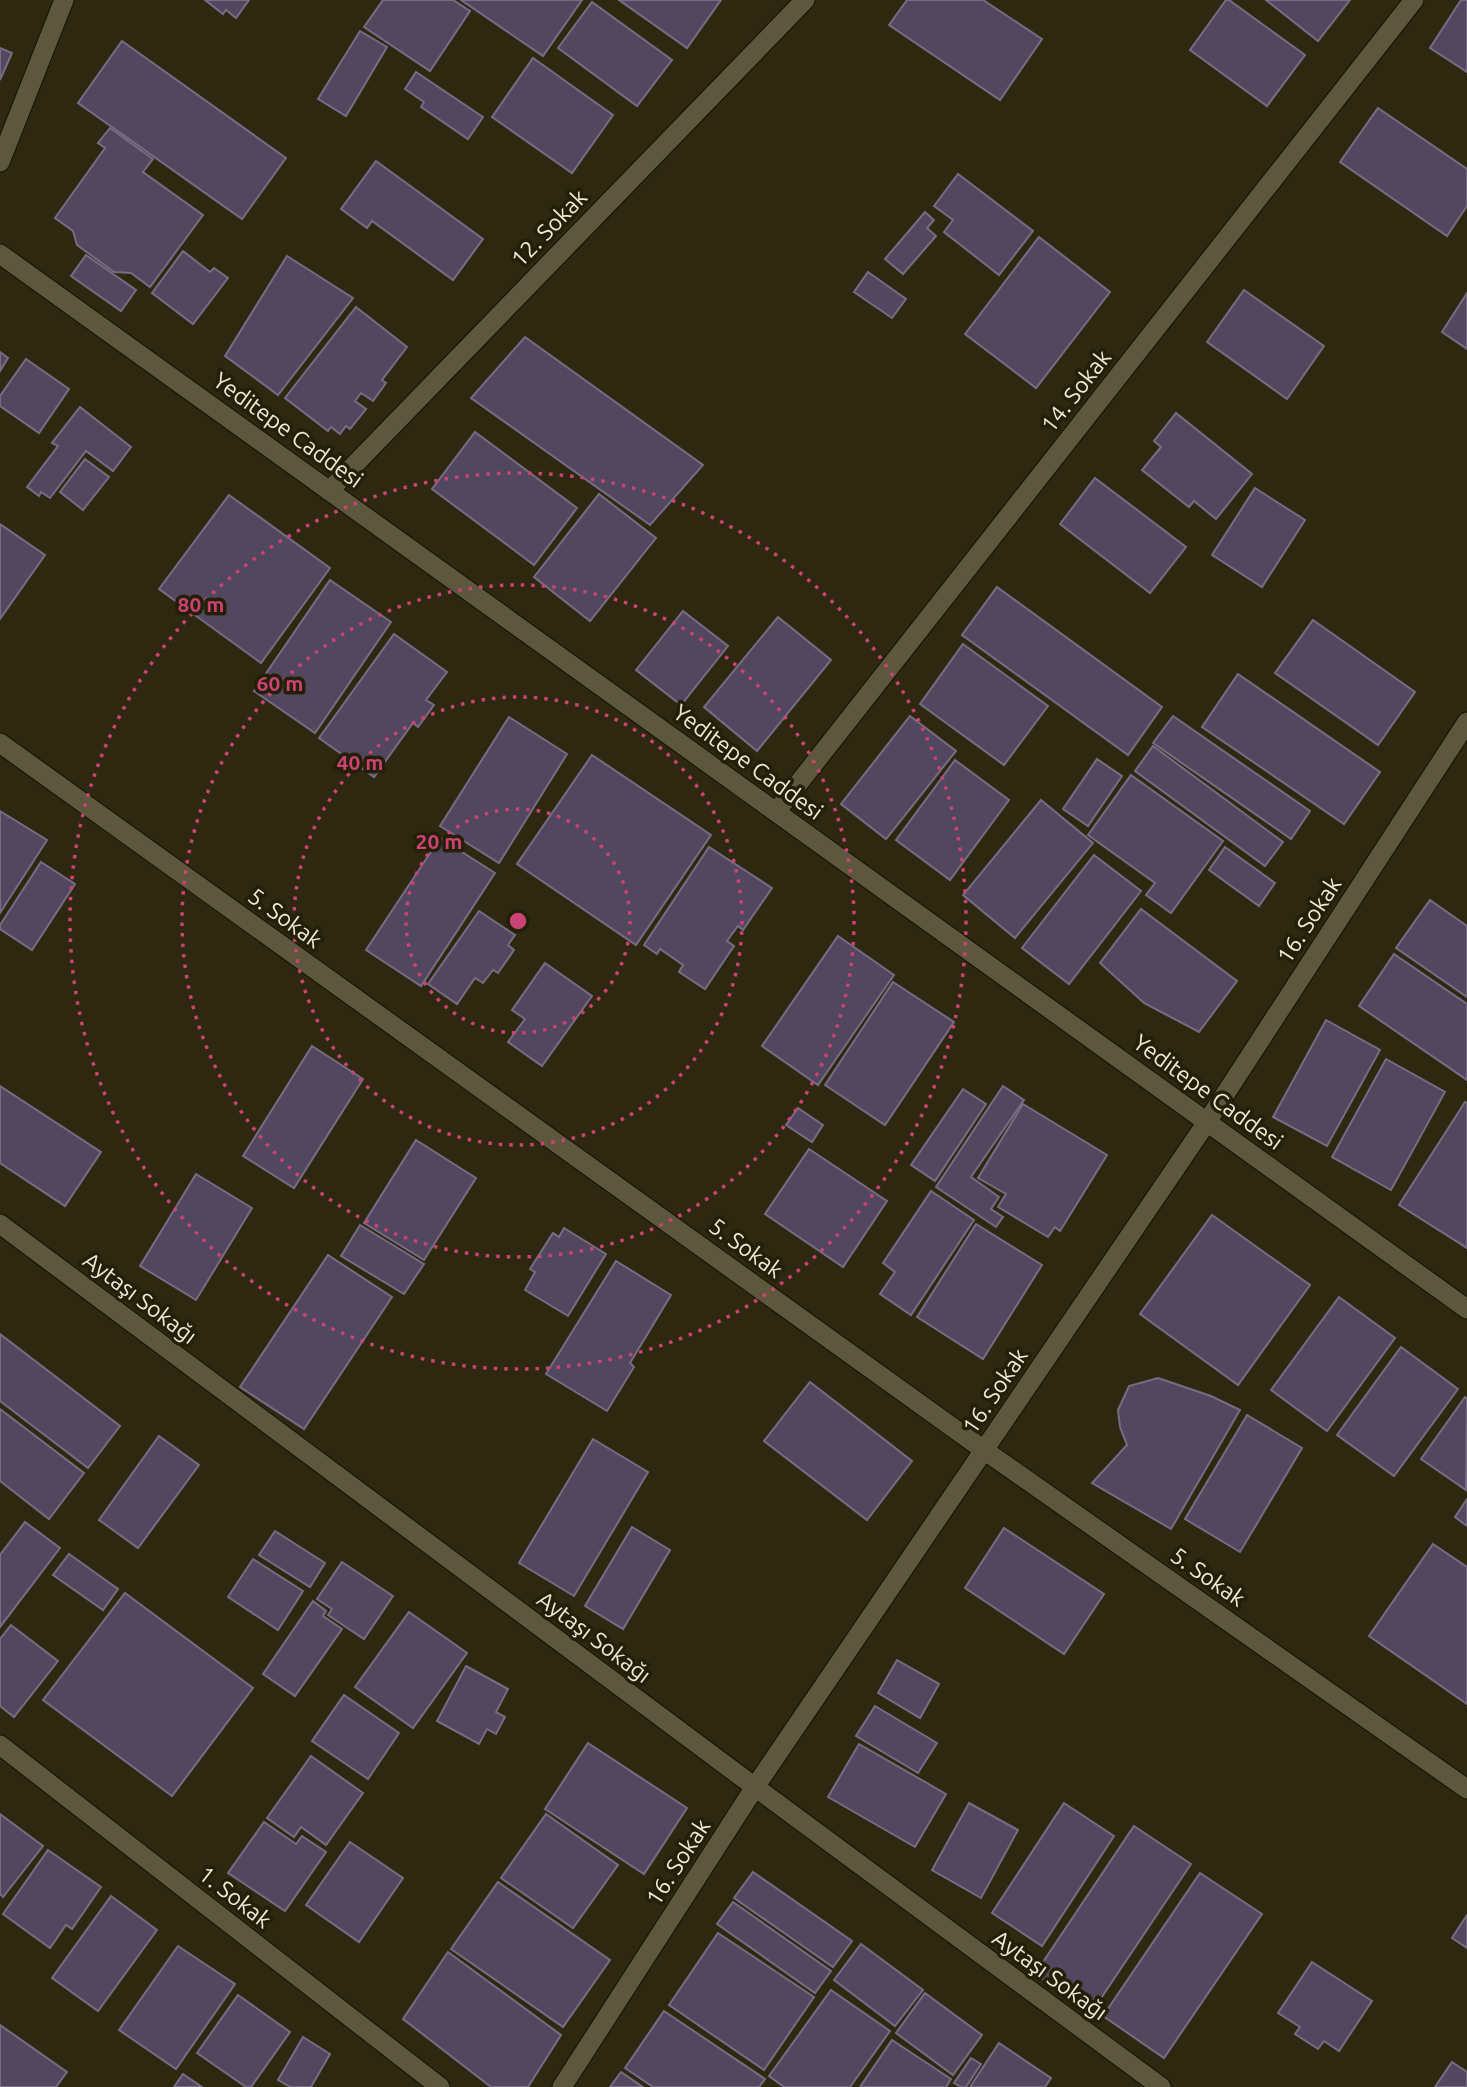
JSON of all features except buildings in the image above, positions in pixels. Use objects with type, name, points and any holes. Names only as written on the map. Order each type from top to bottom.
[{"type":"street","points":[[0,162],[64,0]]},
{"type":"street","name":"12. Sokak","points":[[329,491],[804,0]]},
{"type":"street","name":"14. Sokak","points":[[776,812],[1414,0]]},
{"type":"street","name":"Yeditepe Caddesi","points":[[0,254],[1467,1309]]},
{"type":"street","name":"16. Sokak","points":[[562,2087],[755,1787],[1207,1122],[1467,722]]},
{"type":"street","name":"5. Sokak","points":[[0,743],[984,1450],[1467,1788]]},
{"type":"street","name":"Aytaşı Sokağı","points":[[0,1224],[1161,2087]]},
{"type":"street","name":"1. Sokak","points":[[0,1745],[440,2087]]}]
